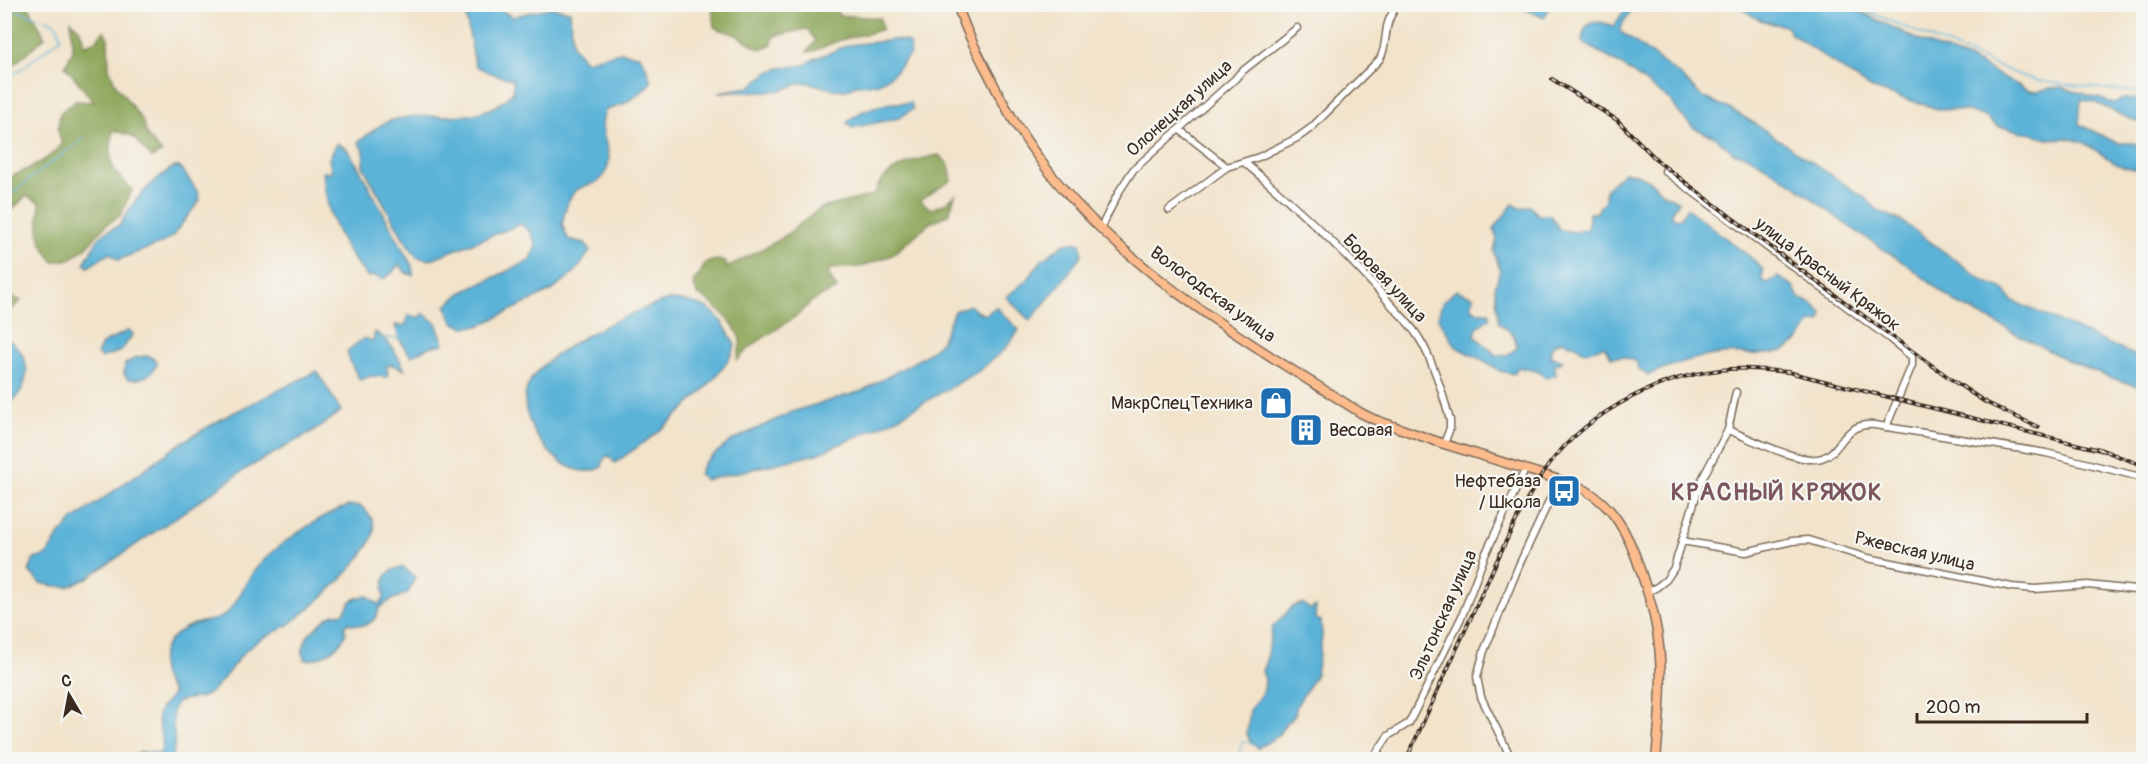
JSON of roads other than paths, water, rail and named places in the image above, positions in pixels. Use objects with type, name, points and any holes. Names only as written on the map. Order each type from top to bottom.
[{"type":"main road","name":"Вологодская улица","points":[[957,4],[997,92],[1030,145],[1065,191],[1101,227],[1163,281],[1236,333],[1331,395],[1373,419],[1559,480],[1590,492],[1610,509],[1632,542],[1656,622],[1660,678],[1656,759]]},
{"type":"street","points":[[1169,210],[1227,167],[1245,162],[1297,138],[1321,120],[1380,59],[1393,12]]},
{"type":"street","name":"Олонецкая улица","points":[[1101,227],[1120,190],[1133,171],[1240,73],[1297,28]]},
{"type":"street","points":[[1180,130],[1227,167]]},
{"type":"street","name":"Боровая улица","points":[[1245,162],[1293,203],[1343,253],[1419,338],[1450,420],[1450,428],[1444,444]]},
{"type":"street","name":"улица Красный Кряжок","points":[[1665,171],[1908,352],[1912,357],[1912,365],[1886,427]]},
{"type":"street","points":[[1647,592],[1657,587],[1671,573],[1704,474],[1728,430],[1736,392]]},
{"type":"street","points":[[1728,430],[1794,456],[1811,459],[1826,456],[1844,436],[1857,426],[1866,424],[2046,453],[2144,478]]},
{"type":"street","name":"Эльтонская улица","points":[[1372,759],[1388,736],[1409,723],[1462,616],[1485,555],[1525,470]]},
{"type":"street","points":[[1512,759],[1481,697],[1478,687],[1478,669],[1494,626],[1559,480]]},
{"type":"street","name":"Ржевская улица","points":[[1682,541],[1746,552],[1792,541],[1808,540],[1868,558],[2012,587],[2035,589],[2088,585],[2144,591]]},
{"type":"water","points":[[464,5],[493,5],[512,17],[551,7],[570,11],[573,46],[585,61],[620,52],[639,55],[646,66],[651,82],[631,100],[606,110],[602,126],[609,154],[607,169],[601,179],[577,190],[565,210],[562,224],[568,239],[585,243],[590,251],[577,270],[553,290],[479,326],[463,327],[453,322],[446,306],[461,293],[531,260],[536,245],[531,233],[521,224],[429,260],[417,257],[404,239],[363,166],[364,151],[358,142],[389,121],[406,117],[470,115],[499,104],[513,92],[513,80],[489,73],[475,65]]},
{"type":"water","points":[[1517,5],[1551,5],[1544,18]]},
{"type":"water","points":[[1628,5],[1636,5],[1624,21],[1620,31],[1682,77],[1701,96],[1732,110],[1757,125],[1865,198],[1880,212],[1900,220],[1986,282],[2003,288],[2011,300],[2143,359],[2143,388],[2067,360],[1955,302],[1792,183],[1750,157],[1733,152],[1715,137],[1694,128],[1671,101],[1621,65],[1582,42],[1588,25],[1602,22],[1614,26]]},
{"type":"water","points":[[1741,5],[1857,5],[1859,11],[1925,43],[1971,60],[2029,91],[2037,92],[2061,87],[2114,103],[2124,99],[2143,99],[2143,122],[2137,122],[2094,102],[2081,100],[2079,124],[2117,143],[2134,143],[2143,149],[2143,171],[2118,165],[2083,142],[2066,138],[2047,139],[1997,126],[1985,117],[1968,111],[1938,109],[1870,88],[1790,33],[1786,26],[1760,20]]},
{"type":"water","points":[[905,41],[910,45],[910,54],[894,73],[876,84],[856,85],[846,90],[800,83],[782,90],[768,92],[719,92],[750,87],[767,73],[780,68],[805,65],[848,45]]},
{"type":"water","points":[[892,103],[911,103],[913,109],[899,118],[852,128],[847,123],[862,112]]},
{"type":"water","points":[[337,143],[347,149],[359,168],[412,266],[413,275],[406,273],[399,264],[383,279],[368,277],[349,254],[331,215],[324,186],[323,171],[332,173],[329,159]]},
{"type":"water","points":[[174,167],[180,167],[198,192],[200,200],[172,237],[118,260],[110,253],[88,267],[84,263],[101,236],[120,225],[143,192]]},
{"type":"water","points":[[1624,172],[1637,174],[1652,182],[1662,193],[1679,202],[1672,210],[1672,217],[1679,219],[1687,208],[1754,260],[1763,270],[1762,280],[1767,283],[1778,277],[1793,286],[1799,298],[1811,303],[1822,313],[1821,321],[1810,323],[1802,337],[1793,346],[1783,351],[1772,354],[1711,355],[1683,362],[1648,375],[1638,369],[1637,362],[1624,357],[1611,357],[1604,346],[1586,352],[1561,341],[1552,346],[1550,356],[1563,361],[1554,365],[1556,375],[1546,378],[1537,371],[1518,367],[1514,374],[1500,371],[1456,347],[1438,318],[1442,303],[1456,290],[1474,297],[1471,307],[1478,312],[1490,312],[1489,319],[1477,327],[1475,336],[1497,356],[1507,355],[1517,348],[1514,335],[1499,323],[1495,288],[1500,270],[1494,251],[1497,239],[1494,229],[1513,204],[1520,208],[1530,206],[1538,215],[1550,215],[1560,230],[1575,232],[1588,229],[1589,213],[1596,213],[1605,200],[1606,189]]},
{"type":"water","points":[[1065,243],[1081,243],[1082,254],[1030,321],[1006,297],[1028,279],[1041,261]]},
{"type":"water","points":[[669,300],[703,306],[717,316],[735,345],[731,356],[697,397],[645,442],[615,463],[609,456],[604,458],[602,467],[589,471],[575,469],[561,462],[537,436],[529,421],[525,405],[526,391],[533,377],[547,362],[588,335],[633,313]]},
{"type":"water","points":[[970,305],[985,315],[996,307],[1019,330],[1006,348],[979,371],[892,421],[817,454],[705,480],[699,474],[704,463],[731,441],[794,411],[862,391],[923,357],[941,342],[954,311]]},
{"type":"water","points":[[423,313],[436,323],[444,344],[429,347],[411,356],[399,339],[395,325],[402,326],[407,323],[408,315],[420,318]]},
{"type":"water","points":[[129,330],[133,334],[121,351],[101,358],[97,354],[102,344]]},
{"type":"water","points":[[375,332],[389,343],[405,370],[387,365],[388,377],[371,376],[360,380],[347,351],[364,338],[373,341]]},
{"type":"water","points":[[5,337],[21,354],[26,372],[21,391],[5,408]]},
{"type":"water","points":[[147,356],[155,359],[157,364],[152,372],[142,378],[128,379],[124,374],[125,364],[137,357]]},
{"type":"water","points":[[317,371],[341,411],[320,427],[246,469],[86,579],[68,587],[55,586],[40,583],[29,571],[34,559],[47,555],[57,538],[73,520],[184,441],[223,418]]},
{"type":"water","points":[[348,506],[361,506],[371,517],[374,525],[373,536],[354,565],[296,619],[250,647],[207,695],[177,703],[173,713],[174,744],[170,759],[133,759],[141,752],[160,754],[162,749],[158,713],[173,693],[162,672],[161,661],[169,642],[186,627],[224,616],[235,603],[255,570],[273,551],[311,524]]},
{"type":"water","points":[[403,567],[415,577],[408,593],[379,608],[372,622],[364,625],[349,623],[344,627],[346,633],[335,648],[323,656],[305,660],[302,653],[306,639],[312,632],[330,616],[344,613],[350,602],[356,598],[368,596],[378,604],[384,599],[383,586],[388,573]]},
{"type":"water","points":[[1303,603],[1310,610],[1316,606],[1315,618],[1321,621],[1322,637],[1316,674],[1297,705],[1295,715],[1285,724],[1278,736],[1258,748],[1251,743],[1247,734],[1250,710],[1264,690],[1265,680],[1262,671],[1267,658],[1272,628],[1292,607]]},
{"type":"waterway","points":[[1867,4],[1864,10],[2022,76],[2044,82],[2144,93]]},
{"type":"waterway","points":[[4,7],[51,21],[58,27],[61,38],[4,82]]},
{"type":"waterway","points":[[4,199],[84,138]]},
{"type":"waterway","points":[[386,338],[399,339]]},
{"type":"waterway","points":[[1236,760],[1242,742],[1251,743]]},
{"type":"railway","points":[[1552,79],[1617,120],[1660,163],[1806,274],[1955,382],[1985,402],[2038,427]]},
{"type":"railway","points":[[1406,760],[1508,538],[1541,476],[1575,436],[1596,419],[1644,391],[1694,374],[1720,370],[1788,372],[2104,451]]},
{"type":"railway","points":[[2097,448],[2144,466]]},
{"type":"place","name":"МакрСпецТехника","points":[[1276,403]]},
{"type":"place","name":"Весовая","points":[[1306,430]]},
{"type":"place","name":"Нефтебаза / Школа","points":[[1564,491]]},
{"type":"district","name":"КРАСНЫЙ КРЯЖОК","points":[[1777,492]]}]
